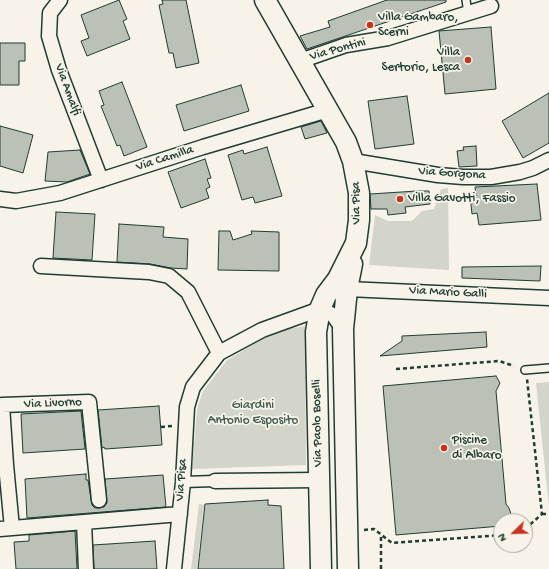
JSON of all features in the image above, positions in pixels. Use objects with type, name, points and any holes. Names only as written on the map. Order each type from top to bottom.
[{"type":"main road","name":"Via Pisa","points":[[265,0],[346,142],[357,177],[360,207],[356,244],[338,279],[326,295],[320,308]]},
{"type":"main road","name":"Via Paolo Boselli","points":[[348,569],[343,329],[348,288],[356,244]]},
{"type":"main road","name":"Via Paolo Boselli","points":[[320,308],[316,332],[321,569]]},
{"type":"street","name":"Via Amalfi","points":[[60,0],[50,13],[49,36],[59,70],[101,180]]},
{"type":"street","name":"Via Pontini","points":[[300,61],[346,45],[388,38],[467,7],[491,6]]},
{"type":"street","name":"Via Camilla","points":[[0,199],[16,201],[60,193],[203,147],[328,110]]},
{"type":"street","name":"Via Gorgona","points":[[353,161],[438,175],[463,177],[491,176],[520,172],[533,168],[549,160]]},
{"type":"street","points":[[41,266],[150,272],[169,276],[188,292],[219,353]]},
{"type":"street","name":"Via Mario Galli","points":[[348,288],[549,298]]},
{"type":"street","points":[[320,308],[333,315],[343,329]]},
{"type":"street","name":"Via Pisa","points":[[174,569],[183,482],[187,407],[193,387],[219,353],[262,330],[320,308]]},
{"type":"street","name":"Via Livorno","points":[[98,500],[89,402],[2,405],[6,528],[84,523],[180,514]]},
{"type":"street","points":[[183,482],[319,480]]},
{"type":"street","points":[[84,523],[86,569]]},
{"type":"lane","points":[[526,370],[549,368]]},
{"type":"path","points":[[396,369],[499,361],[526,370],[542,514]]},
{"type":"path","points":[[533,522],[542,514],[549,514]]},
{"type":"path","points":[[362,530],[374,529],[392,543],[493,536]]},
{"type":"path","points":[[381,535],[381,569]]},
{"type":"green space","points":[[448,188],[449,270],[369,265],[375,215],[388,221],[412,221],[422,211],[434,209],[441,189]]},
{"type":"green space","name":"Giardini Antonio Esposito","points":[[305,326],[306,465],[192,469],[197,409],[203,391],[227,360],[263,339],[288,329]]},
{"type":"green space","points":[[549,382],[549,507],[536,383]]},
{"type":"green space","points":[[199,504],[204,505],[197,569],[191,569]]},
{"type":"building","points":[[119,0],[127,19],[123,21],[130,39],[87,56],[81,41],[89,38],[81,15]]},
{"type":"building","points":[[162,0],[186,0],[199,63],[176,68],[173,53],[169,53],[159,5],[163,4]]},
{"type":"building","name":"Villa Gambaro, Scerni","points":[[387,0],[446,0],[446,2],[307,49],[300,36],[330,27],[328,21]]},
{"type":"building","name":"Villa Sertorio, Lesca","points":[[491,27],[496,89],[445,94],[439,31]]},
{"type":"building","points":[[0,43],[25,43],[25,61],[19,61],[19,85],[0,85]]},
{"type":"building","points":[[122,82],[147,147],[124,156],[120,145],[117,146],[101,106],[104,105],[99,91]]},
{"type":"building","points":[[241,85],[249,111],[184,131],[176,105]]},
{"type":"building","points":[[549,93],[549,143],[523,158],[502,121]]},
{"type":"building","points":[[407,96],[414,144],[375,149],[368,101]]},
{"type":"building","points":[[321,121],[327,133],[305,139],[301,127]]},
{"type":"building","points":[[0,126],[33,135],[23,173],[0,166]]},
{"type":"building","points":[[476,146],[477,166],[459,167],[457,151],[464,150],[463,147]]},
{"type":"building","points":[[267,147],[282,196],[255,203],[253,197],[242,200],[228,155],[243,150],[244,154]]},
{"type":"building","points":[[80,150],[90,174],[67,182],[45,181],[48,152]]},
{"type":"building","points":[[205,159],[211,178],[207,179],[210,187],[206,189],[209,198],[181,208],[168,172]]},
{"type":"building","points":[[537,184],[541,220],[479,225],[477,213],[472,214],[470,196],[476,196],[475,187]]},
{"type":"building","name":"Villa Gavotti, Fassio","points":[[429,191],[430,204],[405,207],[406,213],[388,215],[387,209],[371,209],[370,194]]},
{"type":"building","points":[[56,212],[95,214],[92,260],[53,258]]},
{"type":"building","points":[[119,224],[164,227],[163,237],[188,239],[187,269],[150,264],[117,262]]},
{"type":"building","points":[[219,231],[230,231],[233,240],[252,234],[251,231],[279,232],[279,271],[218,270]]},
{"type":"building","points":[[541,266],[540,281],[462,278],[462,267]]},
{"type":"building","points":[[486,332],[487,347],[380,356],[402,341],[402,336]]},
{"type":"building","name":"Piscine di Albaro","points":[[496,376],[500,383],[496,391],[506,504],[511,513],[493,513],[493,527],[396,535],[383,386]]},
{"type":"building","points":[[159,406],[162,445],[102,448],[98,410]]},
{"type":"building","points":[[81,411],[85,449],[23,453],[21,414]]},
{"type":"building","points":[[86,474],[92,505],[95,508],[104,507],[107,503],[105,479],[163,475],[166,507],[27,518],[25,479]]},
{"type":"building","points":[[268,500],[268,505],[281,506],[284,569],[198,569],[205,504]]},
{"type":"building","points":[[75,531],[77,569],[16,569],[14,542],[29,541],[29,535]]},
{"type":"building","points":[[155,541],[157,569],[94,569],[93,545]]},
{"type":"place","name":"Villa Gambaro, Scerni","points":[[370,25]]},
{"type":"place","name":"Villa Sertorio, Lesca","points":[[468,60]]},
{"type":"place","name":"Villa Gavotti, Fassio","points":[[400,199]]},
{"type":"place","name":"Piscine di Albaro","points":[[444,448]]}]
